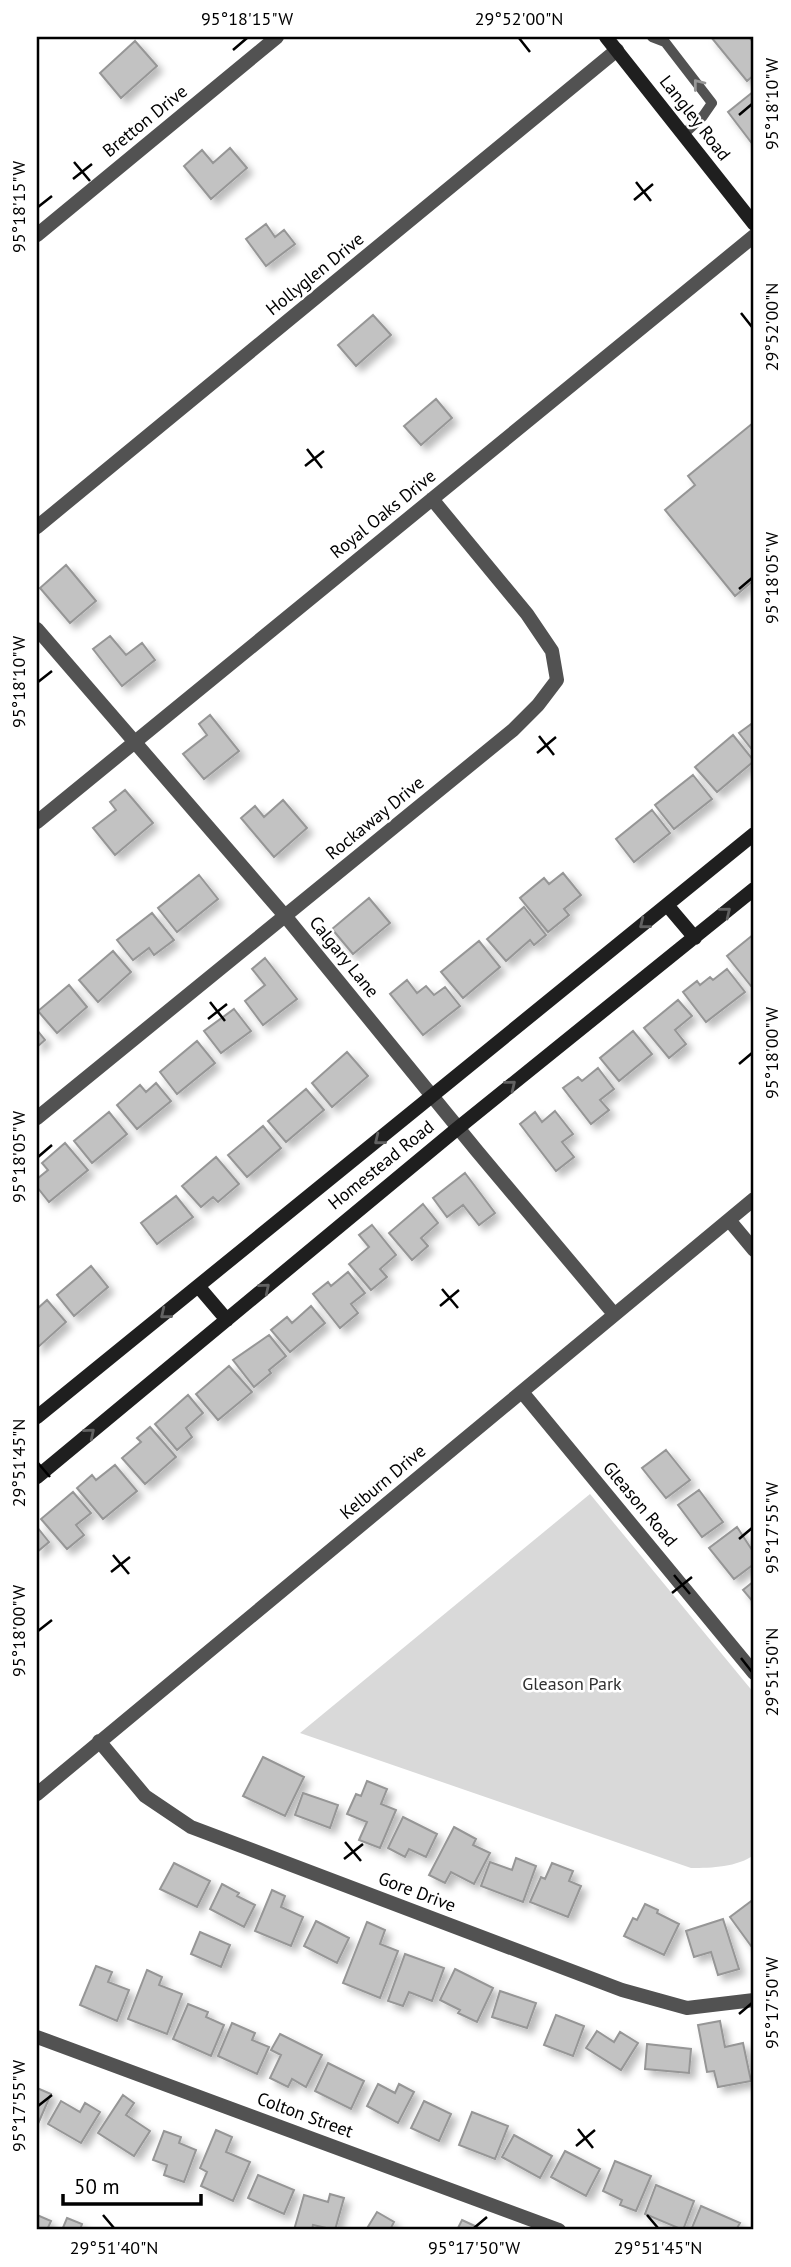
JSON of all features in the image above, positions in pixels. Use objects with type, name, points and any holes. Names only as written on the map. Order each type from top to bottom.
[{"type":"main road","name":"Langley Road","points":[[606,37],[754,224]]},
{"type":"main road","name":"Homestead Road","points":[[37,1417],[754,834]]},
{"type":"main road","name":"Homestead Road","points":[[39,1471],[227,1320],[457,1128],[754,889]]},
{"type":"main road","points":[[667,905],[695,937]]},
{"type":"main road","points":[[198,1286],[227,1320]]},
{"type":"street","name":"Bretton Drive","points":[[37,235],[277,37]]},
{"type":"street","name":"Hollyglen Drive","points":[[37,527],[617,50]]},
{"type":"street","name":"Royal Oaks Drive","points":[[37,822],[754,236]]},
{"type":"street","name":"Rockaway Drive","points":[[37,1118],[513,730],[538,705],[557,680],[552,651],[527,614],[432,499]]},
{"type":"street","name":"Calgary Lane","points":[[37,629],[286,917],[457,1128],[614,1314]]},
{"type":"street","name":"Kelburn Drive","points":[[37,1794],[754,1199]]},
{"type":"street","points":[[729,1220],[754,1250]]},
{"type":"street","name":"Gleason Road","points":[[522,1392],[754,1673]]},
{"type":"street","name":"Gore Drive","points":[[99,1741],[145,1796],[191,1827],[622,1990],[687,2008],[754,2000]]},
{"type":"street","name":"Colton Street","points":[[37,2037],[559,2230]]},
{"type":"lane","points":[[652,37],[665,42],[712,103],[684,134]]},
{"type":"green space","name":"Gleason Park","points":[[590,1494],[754,1693],[754,1855],[740,1862],[691,1868],[300,1733]]},
{"type":"building","points":[[711,37],[749,37],[754,44],[754,75],[747,81]]},
{"type":"building","points":[[135,41],[157,66],[121,98],[100,73]]},
{"type":"building","points":[[754,91],[754,146],[728,112]]},
{"type":"building","points":[[230,148],[247,168],[211,199],[184,166],[202,150],[213,163]]},
{"type":"building","points":[[266,224],[275,237],[284,230],[295,244],[266,266],[246,239]]},
{"type":"building","points":[[373,315],[391,335],[356,366],[338,345]]},
{"type":"building","points":[[436,399],[452,418],[421,445],[404,426]]},
{"type":"building","points":[[753,423],[754,580],[735,596],[665,510],[695,485],[688,476]]},
{"type":"building","points":[[66,565],[96,601],[70,623],[40,588]]},
{"type":"building","points":[[110,636],[126,655],[142,643],[155,660],[122,686],[93,649]]},
{"type":"building","points":[[210,715],[239,751],[204,779],[183,754],[207,735],[199,724]]},
{"type":"building","points":[[754,722],[754,752],[739,733]]},
{"type":"building","points":[[733,735],[754,761],[717,792],[695,767]]},
{"type":"building","points":[[693,775],[712,799],[674,829],[655,805]]},
{"type":"building","points":[[125,790],[153,823],[115,855],[93,828],[116,810],[110,802]]},
{"type":"building","points":[[283,800],[307,828],[274,857],[241,818],[255,806],[264,817]]},
{"type":"building","points":[[652,810],[670,833],[634,862],[616,839]]},
{"type":"building","points":[[563,873],[581,895],[564,909],[569,915],[548,932],[520,898],[544,878],[549,884]]},
{"type":"building","points":[[199,875],[218,899],[177,932],[158,908]]},
{"type":"building","points":[[369,898],[390,923],[353,954],[332,929]]},
{"type":"building","points":[[524,907],[546,935],[534,945],[530,940],[506,961],[487,939]]},
{"type":"building","points":[[152,913],[174,940],[154,955],[149,948],[133,960],[117,940]]},
{"type":"building","points":[[754,934],[754,984],[751,986],[727,956]]},
{"type":"building","points":[[479,941],[500,967],[463,998],[441,972]]},
{"type":"building","points":[[113,951],[131,972],[98,1002],[79,980]]},
{"type":"building","points":[[265,958],[297,999],[263,1025],[245,1001],[265,985],[252,969]]},
{"type":"building","points":[[727,969],[745,992],[706,1022],[683,992],[697,981],[700,985],[710,977],[713,980]]},
{"type":"building","points":[[407,980],[417,993],[426,986],[434,995],[445,987],[460,1006],[423,1035],[390,994]]},
{"type":"building","points":[[69,985],[87,1007],[57,1033],[38,1011]]},
{"type":"building","points":[[678,1000],[692,1016],[675,1030],[686,1044],[669,1058],[644,1028]]},
{"type":"building","points":[[234,1009],[251,1031],[221,1053],[204,1031]]},
{"type":"building","points":[[37,1030],[45,1040],[37,1047]]},
{"type":"building","points":[[633,1031],[652,1054],[619,1081],[600,1058]]},
{"type":"building","points":[[197,1041],[215,1063],[177,1094],[160,1072]]},
{"type":"building","points":[[347,1052],[368,1076],[332,1107],[312,1083]]},
{"type":"building","points":[[598,1068],[614,1089],[600,1100],[609,1110],[591,1124],[563,1088],[578,1077],[582,1081]]},
{"type":"building","points":[[156,1083],[171,1101],[137,1129],[117,1105],[140,1085],[146,1092]]},
{"type":"building","points":[[306,1089],[324,1110],[286,1142],[268,1121]]},
{"type":"building","points":[[555,1111],[573,1134],[562,1142],[574,1157],[556,1171],[520,1124],[535,1112],[542,1122]]},
{"type":"building","points":[[109,1112],[127,1134],[92,1163],[74,1141]]},
{"type":"building","points":[[263,1126],[281,1148],[247,1177],[228,1155]]},
{"type":"building","points":[[65,1143],[88,1170],[49,1202],[37,1187],[37,1179],[48,1170],[42,1163]]},
{"type":"building","points":[[216,1157],[239,1184],[218,1202],[213,1197],[201,1207],[182,1186]]},
{"type":"building","points":[[465,1173],[495,1213],[479,1225],[463,1205],[447,1217],[433,1198]]},
{"type":"building","points":[[176,1196],[193,1217],[157,1244],[141,1223]]},
{"type":"building","points":[[423,1204],[438,1223],[421,1238],[428,1246],[412,1260],[389,1233]]},
{"type":"building","points":[[372,1225],[396,1255],[380,1269],[387,1277],[371,1290],[349,1264],[369,1247],[359,1235]]},
{"type":"building","points":[[91,1266],[108,1287],[74,1316],[57,1295]]},
{"type":"building","points":[[348,1272],[365,1293],[351,1304],[358,1313],[340,1328],[313,1294],[328,1282],[331,1286]]},
{"type":"building","points":[[47,1300],[66,1322],[37,1348],[37,1309]]},
{"type":"building","points":[[311,1306],[325,1323],[290,1352],[271,1330],[287,1317],[292,1323]]},
{"type":"building","points":[[269,1335],[286,1356],[254,1387],[233,1360]]},
{"type":"building","points":[[229,1366],[252,1392],[218,1420],[196,1394]]},
{"type":"building","points":[[188,1395],[203,1413],[186,1428],[192,1437],[177,1450],[155,1424]]},
{"type":"building","points":[[150,1427],[176,1457],[145,1484],[122,1458],[141,1442],[137,1438]]},
{"type":"building","points":[[666,1450],[690,1480],[666,1498],[642,1468]]},
{"type":"building","points":[[115,1465],[137,1491],[103,1519],[77,1488],[92,1475],[96,1480]]},
{"type":"building","points":[[699,1490],[723,1522],[702,1537],[678,1505]]},
{"type":"building","points":[[73,1492],[91,1513],[76,1525],[84,1535],[67,1549],[41,1519]]},
{"type":"building","points":[[37,1527],[49,1542],[37,1552]]},
{"type":"building","points":[[737,1527],[754,1553],[754,1564],[734,1579],[709,1548]]},
{"type":"building","points":[[754,1581],[754,1603],[743,1590]]},
{"type":"building","points":[[263,1757],[304,1777],[285,1816],[243,1796]]},
{"type":"building","points":[[367,1781],[387,1789],[381,1804],[396,1810],[380,1848],[359,1840],[367,1822],[347,1814],[356,1794],[361,1796]]},
{"type":"building","points":[[303,1793],[338,1805],[330,1828],[295,1815]]},
{"type":"building","points":[[403,1817],[437,1834],[426,1857],[409,1849],[405,1857],[388,1848]]},
{"type":"building","points":[[454,1827],[476,1839],[473,1845],[490,1853],[474,1884],[451,1872],[445,1883],[429,1875]]},
{"type":"building","points":[[516,1858],[536,1866],[523,1902],[481,1886],[490,1862],[512,1870]]},
{"type":"building","points":[[174,1863],[210,1881],[197,1907],[160,1889]]},
{"type":"building","points":[[552,1863],[573,1871],[569,1881],[581,1886],[568,1917],[530,1902],[541,1877],[545,1879]]},
{"type":"building","points":[[222,1884],[255,1905],[244,1927],[210,1909]]},
{"type":"building","points":[[272,1890],[285,1896],[281,1907],[303,1917],[291,1946],[255,1931]]},
{"type":"building","points":[[754,1899],[754,1950],[730,1917]]},
{"type":"building","points":[[645,1904],[679,1924],[664,1955],[624,1936],[633,1918],[637,1920]]},
{"type":"building","points":[[723,1919],[739,1969],[718,1975],[711,1952],[694,1957],[686,1931]]},
{"type":"building","points":[[316,1921],[349,1938],[337,1963],[304,1946]]},
{"type":"building","points":[[367,1922],[385,1930],[380,1944],[398,1951],[380,1998],[343,1983]]},
{"type":"building","points":[[200,1932],[230,1945],[221,1967],[191,1954]]},
{"type":"building","points":[[405,1954],[444,1968],[432,2001],[409,1992],[403,2006],[388,2001]]},
{"type":"building","points":[[96,1966],[112,1972],[108,1982],[129,1990],[117,2021],[80,2005]]},
{"type":"building","points":[[455,1969],[493,1988],[477,2022],[440,2000]]},
{"type":"building","points":[[147,1970],[162,1977],[159,1985],[182,1994],[167,2034],[128,2019]]},
{"type":"building","points":[[500,1991],[536,2003],[527,2028],[492,2017]]},
{"type":"building","points":[[188,2004],[208,2012],[206,2017],[224,2025],[211,2056],[173,2039]]},
{"type":"building","points":[[556,2015],[584,2026],[573,2056],[544,2045]]},
{"type":"building","points":[[720,2021],[725,2047],[743,2043],[751,2081],[718,2087],[714,2071],[707,2072],[698,2025]]},
{"type":"building","points":[[232,2023],[255,2033],[252,2040],[269,2047],[257,2074],[218,2056]]},
{"type":"building","points":[[597,2031],[614,2042],[620,2032],[638,2043],[621,2070],[586,2048]]},
{"type":"building","points":[[280,2034],[322,2055],[306,2087],[292,2079],[288,2087],[270,2078],[281,2055],[271,2050]]},
{"type":"building","points":[[647,2044],[691,2049],[689,2073],[645,2069]]},
{"type":"building","points":[[328,2063],[364,2081],[351,2109],[315,2091]]},
{"type":"building","points":[[378,2084],[395,2093],[399,2084],[414,2092],[398,2123],[367,2106]]},
{"type":"building","points":[[37,2088],[51,2094],[37,2126]]},
{"type":"building","points":[[123,2095],[134,2103],[126,2115],[150,2131],[134,2156],[98,2133]]},
{"type":"building","points":[[61,2101],[80,2112],[85,2103],[100,2112],[81,2143],[48,2124]]},
{"type":"building","points":[[424,2101],[451,2114],[439,2141],[411,2128]]},
{"type":"building","points":[[472,2112],[508,2126],[495,2159],[459,2145]]},
{"type":"building","points":[[216,2130],[232,2137],[226,2152],[250,2162],[233,2201],[201,2186],[207,2172],[200,2168]]},
{"type":"building","points":[[164,2131],[181,2137],[179,2143],[196,2150],[184,2182],[164,2175],[167,2165],[153,2160]]},
{"type":"building","points":[[514,2135],[552,2156],[540,2178],[502,2157]]},
{"type":"building","points":[[565,2151],[600,2169],[586,2196],[551,2177]]},
{"type":"building","points":[[615,2161],[651,2176],[636,2211],[620,2205],[622,2200],[603,2191]]},
{"type":"building","points":[[258,2175],[294,2190],[284,2214],[248,2198]]},
{"type":"building","points":[[656,2185],[694,2201],[683,2230],[645,2214]]},
{"type":"building","points":[[330,2194],[344,2198],[335,2230],[313,2225],[312,2230],[294,2230],[304,2195],[328,2202]]},
{"type":"building","points":[[701,2206],[740,2223],[736,2230],[691,2230]]},
{"type":"building","points":[[377,2212],[394,2222],[390,2230],[366,2230]]},
{"type":"building","points":[[37,2215],[51,2221],[47,2230],[37,2230]]},
{"type":"building","points":[[67,2218],[82,2224],[80,2230],[62,2230]]},
{"type":"building","points":[[462,2220],[477,2227],[475,2230],[457,2230]]}]
